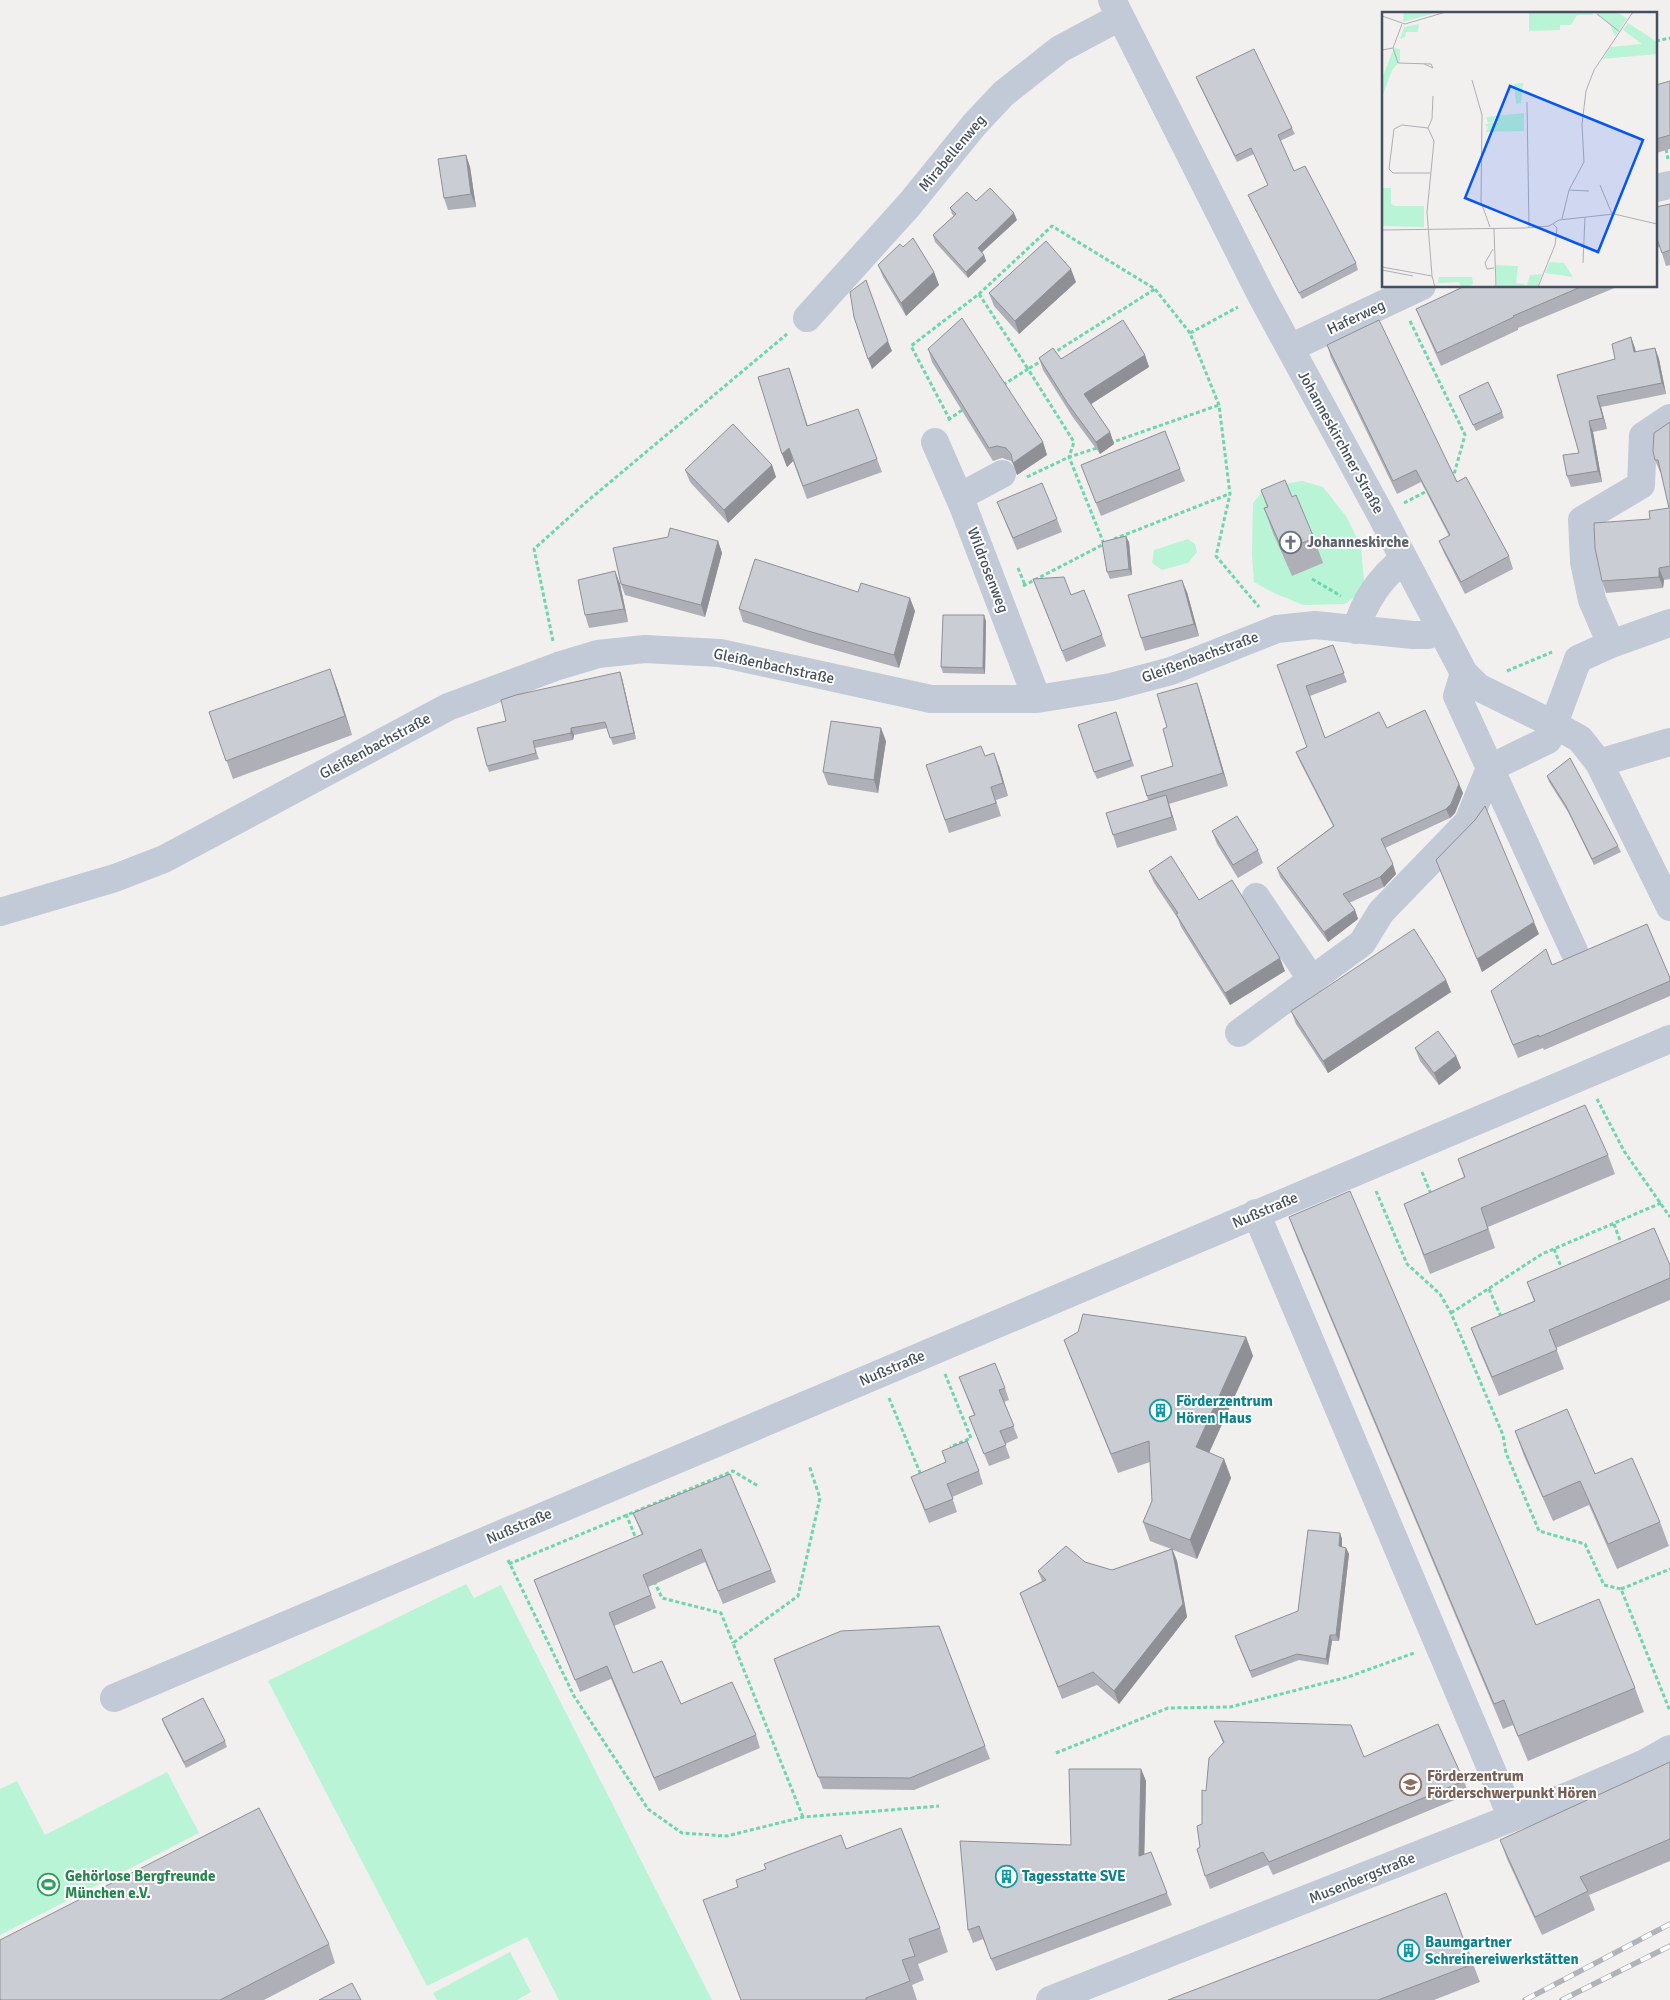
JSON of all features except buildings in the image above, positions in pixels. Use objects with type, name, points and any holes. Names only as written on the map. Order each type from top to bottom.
[{"type":"street","name":"Johanneskirchner Straße","points":[[1116,9],[1261,295],[1464,672],[1478,687],[1580,739],[1599,763],[1670,907]]},
{"type":"street","name":"Mirabellenweg","points":[[807,318],[896,219],[974,125],[1003,94],[1116,9]]},
{"type":"street","name":"Haferweg","points":[[1290,348],[1410,292]]},
{"type":"street","points":[[1611,644],[1592,600],[1584,562],[1582,520],[1641,485],[1643,436],[1670,418]]},
{"type":"street","name":"Wildrosenweg","points":[[944,434],[959,497],[1037,699]]},
{"type":"street","points":[[959,497],[1013,476]]},
{"type":"street","points":[[1358,620],[1386,573],[1404,559]]},
{"type":"street","name":"Gleißenbachstraße","points":[[0,912],[115,878],[164,859],[448,707],[558,666],[598,654],[645,649],[720,653],[931,699],[1037,699],[1111,687],[1171,671],[1277,629],[1358,620],[1413,635],[1428,635],[1440,630]]},
{"type":"street","points":[[1239,1032],[1362,943],[1381,912],[1468,822],[1490,768],[1548,740],[1578,660],[1611,644],[1670,622]]},
{"type":"street","points":[[1464,672],[1457,696],[1574,951]]},
{"type":"street","points":[[1599,763],[1670,742]]},
{"type":"street","points":[[1256,897],[1312,980]]},
{"type":"street","name":"Nußstraße","points":[[114,1698],[1670,1039]]},
{"type":"street","points":[[1256,1213],[1512,1818]]},
{"type":"street","name":"Musenbergstraße","points":[[1050,2000],[1512,1818],[1645,1763],[1670,1749]]},
{"type":"path","points":[[944,434],[949,418],[911,346],[978,294],[1052,226],[1155,289],[1190,333],[1219,405],[1230,494],[1216,556],[1277,629]]},
{"type":"path","points":[[997,389],[1155,289]]},
{"type":"path","points":[[1410,292],[1465,435],[1453,477],[1445,482]]},
{"type":"path","points":[[978,294],[1074,442],[1069,457],[1104,544]]},
{"type":"path","points":[[1190,333],[1261,295]]},
{"type":"path","points":[[558,666],[534,549],[584,504],[807,318]]},
{"type":"path","points":[[944,434],[949,418],[973,404]]},
{"type":"path","points":[[1013,476],[1219,405]]},
{"type":"path","points":[[1381,515],[1437,486]]},
{"type":"path","points":[[999,598],[1104,544],[1230,494]]},
{"type":"path","points":[[1017,567],[1024,585]]},
{"type":"path","points":[[1312,579],[1349,601],[1358,620]]},
{"type":"path","points":[[1499,698],[1507,671],[1560,649]]},
{"type":"path","points":[[1586,1074],[1608,1122],[1624,1151],[1670,1217]]},
{"type":"path","points":[[1412,1148],[1434,1202]]},
{"type":"path","points":[[1366,1167],[1407,1264],[1440,1294],[1451,1313],[1503,1435],[1506,1453],[1539,1531],[1585,1544],[1604,1586],[1621,1589],[1670,1569]]},
{"type":"path","points":[[1451,1313],[1542,1254],[1661,1203]]},
{"type":"path","points":[[1614,1224],[1625,1251]]},
{"type":"path","points":[[1554,1249],[1565,1277]]},
{"type":"path","points":[[1489,1289],[1504,1325]]},
{"type":"path","points":[[935,1350],[970,1438],[950,1447]]},
{"type":"path","points":[[879,1373],[923,1480]]},
{"type":"path","points":[[733,1643],[798,1596],[820,1498],[809,1466]]},
{"type":"path","points":[[510,1564],[733,1471],[758,1486]]},
{"type":"path","points":[[626,1514],[640,1548]]},
{"type":"path","points":[[496,1535],[574,1696],[648,1809],[682,1832],[727,1836],[803,1817],[939,1806]]},
{"type":"path","points":[[651,1573],[662,1598],[721,1613],[803,1817]]},
{"type":"path","points":[[1621,1589],[1670,1711]]},
{"type":"path","points":[[1056,1753],[1168,1708],[1230,1708],[1348,1676],[1438,1644]]},
{"type":"green space","points":[[1302,481],[1323,487],[1346,516],[1361,546],[1364,582],[1356,596],[1345,604],[1303,605],[1254,582],[1252,555],[1253,503],[1266,487]]},
{"type":"green space","points":[[1188,539],[1195,544],[1197,552],[1188,563],[1162,570],[1152,563],[1154,550]]},
{"type":"green space","points":[[466,1584],[474,1598],[501,1585],[712,2000],[559,2000],[527,1937],[427,1986],[268,1681]]},
{"type":"green space","name":"Gehörlose Bergfreunde München e.V.","points":[[167,1772],[199,1833],[0,1935],[0,1789],[17,1781],[45,1835]]},
{"type":"green space","points":[[510,1952],[531,1992],[517,2000],[437,2000],[433,1993]]},
{"type":"railway","points":[[1525,2000],[1670,1924]]},
{"type":"railway","points":[[1562,2000],[1670,1946]]},
{"type":"place","name":"Johanneskirche","points":[[1291,542]]},
{"type":"place","name":"Förderzentrum Hören Haus","points":[[1160,1410]]},
{"type":"place","name":"Förderzentrum Förderschwerpunkt Hören","points":[[1411,1785]]},
{"type":"place","name":"Tagesstatte SVE","points":[[1006,1876]]},
{"type":"place","name":"Gehörlose Bergfreunde München e.V.","points":[[49,1885]]},
{"type":"place","name":"Baumgartner Schreinereiwerkstätten","points":[[1409,1951]]}]
